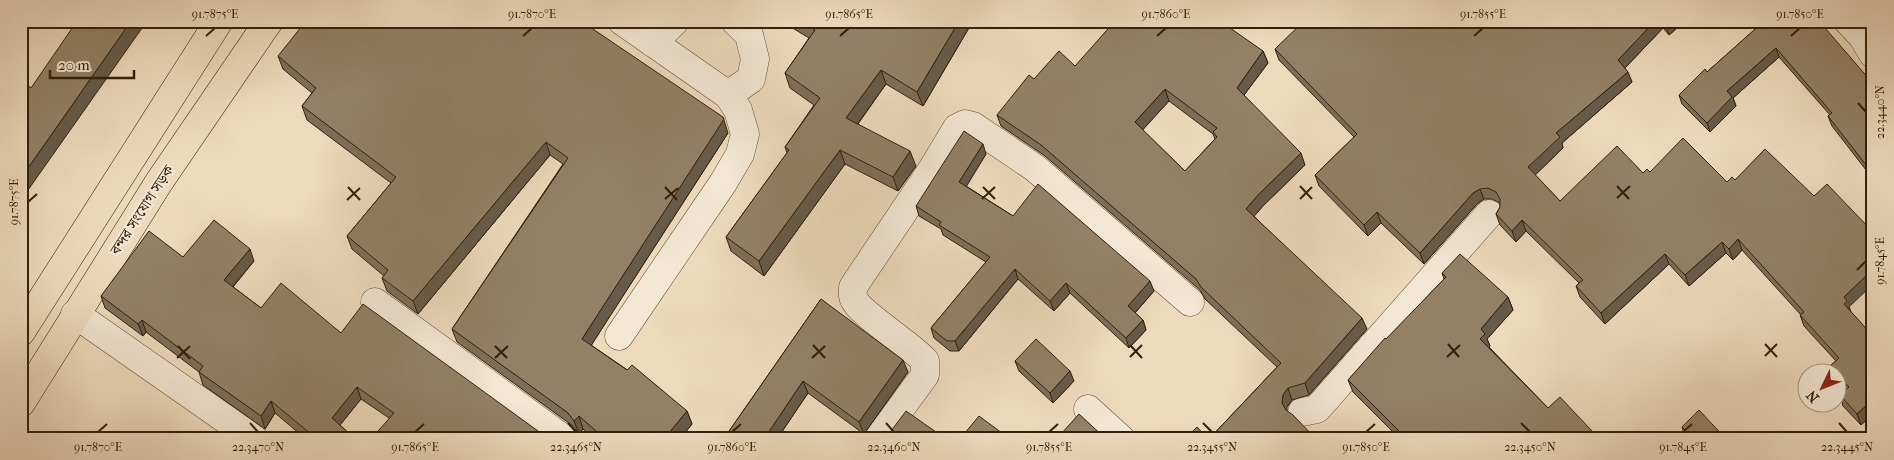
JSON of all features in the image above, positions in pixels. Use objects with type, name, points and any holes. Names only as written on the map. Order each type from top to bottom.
[{"type":"highway","points":[[21,332],[218,21]]},
{"type":"highway","name":"বন্দর সংযোগ সড়ক","points":[[21,403],[159,182],[267,22]]},
{"type":"street","points":[[619,336],[718,191],[740,154],[745,134],[738,110],[728,95],[622,21]]},
{"type":"street","points":[[653,43],[675,21]]},
{"type":"street","points":[[728,95],[751,79],[755,59],[749,35],[735,21]]},
{"type":"street","points":[[1848,21],[1862,36],[1873,54]]},
{"type":"street","points":[[878,439],[925,375],[925,361],[916,351],[861,309],[853,298],[853,287],[933,168],[957,128],[965,124],[973,126],[1035,168],[1190,302]]},
{"type":"street","points":[[1302,412],[1317,409],[1489,214]]},
{"type":"street","points":[[375,302],[564,439]]},
{"type":"street","points":[[75,314],[254,439]]},
{"type":"street","points":[[1088,409],[1121,439]]},
{"type":"building","points":[[77,21],[131,21],[21,178],[21,80],[31,88]]},
{"type":"building","points":[[306,21],[581,21],[723,117],[724,119],[582,339],[627,370],[632,365],[687,411],[664,439],[605,439],[579,416],[574,421],[568,413],[452,329],[568,158],[546,142],[413,301],[382,278],[388,270],[347,236],[396,177],[302,106],[316,88],[278,56]]},
{"type":"building","points":[[800,21],[959,21],[917,92],[881,70],[846,118],[910,151],[893,177],[840,150],[759,261],[726,237],[789,150],[785,147],[820,98],[785,73],[815,30]]},
{"type":"building","points":[[1115,21],[1220,21],[1263,51],[1237,88],[1301,153],[1246,209],[1362,318],[1305,383],[1288,388],[1283,395],[1282,403],[1286,410],[1316,439],[1209,439],[1281,363],[1201,287],[1196,279],[1041,145],[997,115],[1029,75],[1034,79],[1059,51],[1075,66]],"holes":[[[1165,89],[1217,128],[1213,132],[1217,137],[1185,171],[1135,122]]]},
{"type":"building","points":[[1304,21],[1437,21],[1444,28],[1452,21],[1655,21],[1618,60],[1628,72],[1556,133],[1560,137],[1528,167],[1560,201],[1617,146],[1643,173],[1647,169],[1650,172],[1683,138],[1727,182],[1732,177],[1735,180],[1765,149],[1814,196],[1827,184],[1873,232],[1873,269],[1844,297],[1847,301],[1844,304],[1873,336],[1873,399],[1857,414],[1846,402],[1846,390],[1849,387],[1846,384],[1846,362],[1834,362],[1839,358],[1800,315],[1804,312],[1738,239],[1729,249],[1722,242],[1685,275],[1665,254],[1601,313],[1576,286],[1583,280],[1522,220],[1512,231],[1496,214],[1500,207],[1500,199],[1496,192],[1488,188],[1480,189],[1473,193],[1420,253],[1377,212],[1364,225],[1315,175],[1357,134],[1275,49]]},
{"type":"building","points":[[1762,21],[1811,21],[1814,25],[1819,21],[1870,80],[1872,79],[1873,174],[1828,116],[1832,113],[1776,48],[1727,91],[1732,97],[1707,123],[1679,95],[1705,69],[1707,72]]},
{"type":"building","points":[[964,131],[983,144],[959,182],[1013,216],[1038,184],[1150,281],[1128,306],[1143,320],[1126,338],[1066,283],[1050,301],[1015,269],[955,341],[947,341],[931,328],[990,257],[939,225],[941,222],[916,206]]},
{"type":"building","points":[[214,220],[250,249],[224,280],[261,308],[281,283],[341,333],[363,304],[549,439],[371,439],[394,413],[357,387],[332,418],[355,439],[317,439],[271,401],[261,416],[199,372],[203,366],[142,320],[138,324],[101,296],[149,231],[183,257]]},
{"type":"building","points":[[1460,254],[1508,297],[1481,329],[1485,334],[1480,339],[1548,408],[1560,397],[1592,431],[1589,434],[1593,439],[1407,439],[1348,380],[1385,338],[1446,277],[1442,273]]},
{"type":"building","points":[[821,299],[903,360],[859,422],[803,381],[764,439],[728,439],[725,437]]},
{"type":"building","points":[[1036,339],[1070,371],[1050,393],[1015,361]]},
{"type":"building","points":[[1699,410],[1726,439],[1694,439],[1682,427]]},
{"type":"building","points":[[906,411],[946,439],[885,439]]},
{"type":"building","points":[[1079,414],[1106,439],[1060,439],[1063,435],[1061,434]]},
{"type":"building","points":[[979,416],[1010,439],[960,439]]},
{"type":"building","points":[[1197,427],[1208,439],[1185,439]]}]
